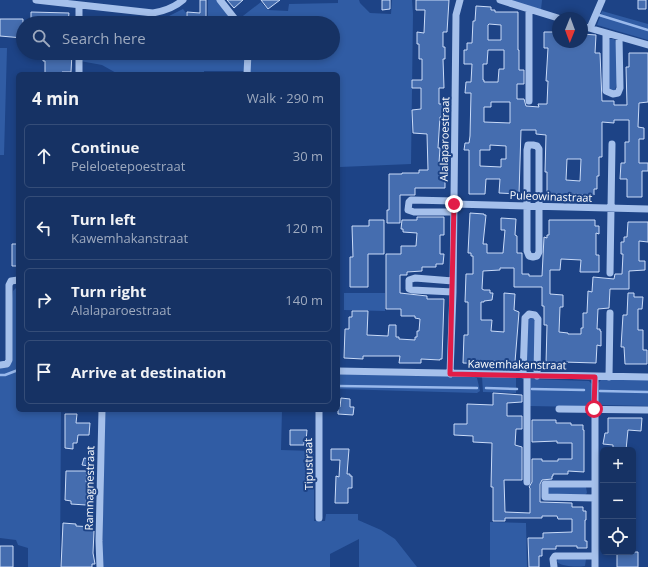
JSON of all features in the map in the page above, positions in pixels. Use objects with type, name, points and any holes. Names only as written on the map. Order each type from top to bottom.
[{"type":"street","points":[[36,0],[56,1],[154,14],[176,6],[184,0]]},
{"type":"street","points":[[220,0],[233,16]]},
{"type":"street","name":"Alalaparoestraat","points":[[450,374],[453,292],[456,15],[460,0]]},
{"type":"street","points":[[500,0],[552,16]]},
{"type":"street","points":[[602,0],[590,28],[648,45]]},
{"type":"street","points":[[79,16],[80,5]]},
{"type":"street","points":[[529,9],[529,101]]},
{"type":"street","points":[[606,33],[606,91],[613,94],[618,93],[620,88],[619,37]]},
{"type":"street","points":[[79,60],[79,72]]},
{"type":"street","points":[[247,72],[248,60]]},
{"type":"street","points":[[533,144],[539,149],[539,252],[537,256],[533,257],[529,256],[527,251],[526,206],[527,150],[528,145],[533,144]]},
{"type":"street","points":[[610,273],[612,144]]},
{"type":"street","points":[[411,200],[454,205],[414,212],[408,210],[409,202],[411,200]]},
{"type":"street","name":"Puleowinastraat","points":[[454,205],[648,209]]},
{"type":"street","points":[[453,281],[415,278],[410,280],[409,289],[453,292]]},
{"type":"street","points":[[0,365],[7,364],[9,360],[9,285],[11,281],[16,280]]},
{"type":"street","points":[[609,377],[610,313]]},
{"type":"street","points":[[527,482],[525,318],[529,314],[535,315],[538,319],[537,376]]},
{"type":"street","name":"Kawemhakanstraat","points":[[340,371],[648,378]]},
{"type":"street","points":[[595,377],[595,567]]},
{"type":"street","points":[[559,409],[648,410]]},
{"type":"street","name":"Ramnagnestraat","points":[[100,567],[99,541],[102,412]]},
{"type":"street","name":"Tipustraat","points":[[319,518],[320,412]]},
{"type":"street","points":[[595,484],[545,484],[545,497],[595,498]]},
{"type":"street","points":[[554,567],[553,559],[555,556],[595,556]]},
{"type":"shaded area","points":[[208,0],[218,0],[231,16],[208,16]]},
{"type":"shaded area","points":[[338,0],[359,0],[370,13],[391,14],[392,0],[412,0],[411,164],[340,167],[340,72],[249,72],[250,60],[340,60],[340,16],[243,16],[261,2],[268,10],[288,11],[289,4],[338,3]]},
{"type":"shaded area","points":[[509,0],[542,0],[541,10]]},
{"type":"shaded area","points":[[183,9],[186,13],[186,16],[169,16]]},
{"type":"shaded area","points":[[602,11],[648,24],[648,40],[597,25]]},
{"type":"shaded area","points":[[610,39],[614,39],[617,44],[617,83],[615,90],[612,91],[608,90],[608,41]]},
{"type":"shaded area","points":[[0,48],[7,48],[4,155],[0,155]]},
{"type":"shaded area","points":[[246,60],[245,71],[204,72],[114,72],[102,65],[80,61]]},
{"type":"shaded area","points":[[16,288],[16,412],[61,412],[60,567],[28,567],[28,548],[18,545],[16,540],[0,538],[0,368],[10,366],[13,291]]},
{"type":"shaded area","points":[[344,293],[385,293],[385,311],[344,310]]},
{"type":"shaded area","points":[[536,316],[534,366],[529,367],[527,366],[527,318]]},
{"type":"shaded area","points":[[340,374],[474,377],[477,378],[480,391],[477,393],[340,389]]},
{"type":"shaded area","points":[[482,377],[516,378],[516,393],[483,392]]},
{"type":"shaded area","points":[[529,379],[589,381],[592,384],[591,401],[587,406],[583,407],[529,406]]},
{"type":"shaded area","points":[[601,380],[648,380],[648,406],[601,405],[598,403],[598,383]]},
{"type":"shaded area","points":[[105,412],[282,412],[281,450],[314,451],[314,521],[325,521],[326,514],[358,514],[358,520],[381,530],[395,539],[417,567],[359,567],[359,539],[330,554],[330,567],[102,567]]},
{"type":"shaded area","points":[[548,485],[586,487],[587,493],[585,495],[549,494],[547,493]]},
{"type":"shaded area","points":[[490,522],[526,523],[527,567],[490,567]]},
{"type":"shaded area","points":[[558,559],[586,559],[585,566],[571,566],[560,564],[557,562]]},
{"type":"building","points":[[200,0],[206,0],[206,16],[187,16],[187,12],[200,13]]},
{"type":"building","points":[[227,0],[243,0],[234,8]]},
{"type":"building","points":[[261,0],[280,0],[268,9]]},
{"type":"building","points":[[382,0],[390,0],[390,9],[382,10]]},
{"type":"building","points":[[416,0],[449,0],[447,32],[443,32],[443,47],[445,47],[445,59],[443,59],[444,88],[439,88],[439,104],[446,104],[445,117],[440,117],[438,148],[440,148],[439,163],[445,163],[445,188],[415,188],[415,195],[400,195],[400,223],[387,223],[387,210],[389,210],[389,174],[419,173],[419,170],[428,170],[427,134],[413,133],[412,110],[421,109],[421,88],[412,88],[412,80],[422,80],[422,59],[419,59],[417,32],[424,33],[425,10],[416,10]]},
{"type":"building","points":[[638,0],[646,0],[646,9],[638,9]]},
{"type":"building","points":[[476,6],[491,7],[491,10],[495,10],[495,12],[518,12],[519,70],[524,70],[524,84],[517,84],[517,99],[524,99],[526,106],[539,107],[538,104],[547,104],[548,81],[546,81],[548,48],[544,48],[544,32],[552,32],[552,48],[588,48],[588,34],[596,35],[595,53],[600,53],[602,101],[614,101],[614,105],[627,105],[626,67],[629,67],[629,53],[648,53],[648,102],[639,103],[638,127],[644,128],[644,139],[639,139],[639,163],[648,163],[648,171],[642,171],[642,197],[627,197],[627,179],[620,179],[621,163],[625,163],[625,142],[629,142],[629,120],[614,120],[614,123],[602,122],[602,157],[599,157],[599,176],[597,176],[597,189],[594,189],[594,195],[570,194],[570,196],[562,196],[562,194],[549,194],[547,192],[547,172],[545,172],[546,135],[536,134],[536,130],[521,130],[519,194],[499,193],[500,179],[486,179],[485,194],[469,194],[469,150],[464,150],[465,143],[469,143],[470,136],[471,93],[465,93],[466,82],[471,82],[472,64],[464,64],[464,50],[467,50],[467,43],[472,43],[473,21],[475,21]],"holes":[[[489,24],[501,25],[501,40],[488,40]],[[488,50],[504,50],[504,69],[499,69],[498,82],[484,82],[483,80],[483,64],[487,64]],[[491,102],[510,102],[510,123],[484,122],[484,107],[491,107]],[[490,145],[506,146],[506,159],[501,159],[501,167],[480,166],[480,150],[490,150]],[[567,159],[581,159],[580,181],[566,180]]]},
{"type":"building","points":[[31,12],[69,13],[69,16],[31,16]]},
{"type":"building","points":[[0,19],[16,19],[16,37],[0,36]]},
{"type":"building","points":[[72,60],[71,72],[45,72],[45,61],[43,61]]},
{"type":"building","points":[[470,213],[486,215],[483,244],[487,244],[487,253],[503,253],[505,230],[501,230],[501,218],[516,219],[515,235],[517,236],[517,253],[522,253],[522,274],[529,274],[529,276],[542,276],[544,237],[547,238],[547,235],[549,235],[549,220],[595,220],[595,226],[599,226],[599,234],[596,233],[596,255],[599,255],[599,272],[580,272],[581,260],[561,259],[560,270],[550,270],[550,294],[563,295],[563,307],[560,307],[559,332],[568,334],[581,334],[581,328],[583,328],[583,313],[587,313],[588,291],[592,292],[593,277],[614,279],[615,274],[622,274],[623,254],[621,254],[621,242],[624,242],[624,237],[627,237],[628,222],[648,222],[648,242],[639,241],[639,261],[645,261],[645,270],[629,271],[629,289],[610,289],[609,308],[598,309],[597,329],[600,329],[601,331],[601,346],[597,345],[596,363],[563,362],[563,365],[546,364],[547,325],[544,325],[542,287],[514,287],[514,268],[500,268],[500,270],[483,271],[482,289],[490,290],[490,293],[493,293],[492,300],[481,302],[481,320],[492,320],[491,331],[504,332],[504,293],[515,294],[514,310],[519,312],[515,362],[491,361],[491,364],[463,363],[464,335],[468,335],[468,302],[465,302],[466,274],[473,274],[473,256],[471,256],[471,253],[468,253]]},
{"type":"building","points":[[417,217],[444,217],[444,235],[440,235],[440,254],[444,254],[443,264],[436,264],[436,267],[422,267],[422,271],[407,272],[407,275],[400,275],[400,293],[427,296],[427,299],[444,299],[442,359],[421,359],[421,363],[399,363],[400,356],[363,356],[363,359],[344,358],[345,329],[349,329],[349,317],[352,317],[352,311],[368,311],[367,335],[388,336],[389,325],[396,325],[396,337],[399,337],[399,339],[415,340],[415,337],[417,337],[420,319],[415,318],[415,316],[401,316],[401,309],[386,309],[386,254],[401,254],[401,246],[416,246],[417,233],[403,232],[403,229],[401,229],[402,220],[417,220]]},
{"type":"building","points":[[369,220],[384,220],[384,254],[368,254],[368,287],[350,287],[350,257],[353,257],[352,226],[369,226]]},
{"type":"building","points":[[12,244],[16,244],[16,266],[12,266]]},
{"type":"building","points":[[628,293],[634,293],[634,297],[643,297],[642,309],[638,309],[638,330],[643,330],[643,350],[647,350],[647,364],[625,364],[624,347],[621,347],[623,315],[627,315]]},
{"type":"building","points":[[493,393],[522,395],[522,402],[507,403],[507,416],[522,416],[522,429],[516,429],[515,445],[522,447],[522,480],[504,480],[505,512],[530,513],[529,487],[532,482],[532,459],[542,459],[542,461],[558,461],[558,459],[572,459],[572,443],[557,443],[557,441],[532,442],[532,420],[556,420],[556,423],[583,425],[584,472],[568,471],[568,474],[553,474],[552,479],[542,480],[540,484],[540,502],[572,503],[572,507],[583,507],[583,511],[586,511],[585,541],[587,541],[587,548],[577,548],[577,546],[556,546],[556,549],[542,549],[542,556],[539,556],[539,567],[529,567],[528,538],[543,538],[543,533],[572,532],[572,519],[558,519],[557,516],[542,516],[542,518],[505,518],[505,521],[493,521],[493,487],[491,487],[492,443],[473,442],[473,436],[454,435],[454,424],[467,424],[467,404],[493,405]]},
{"type":"building","points":[[341,398],[350,399],[350,407],[354,407],[353,415],[338,414],[338,412],[340,412]]},
{"type":"building","points":[[65,414],[77,414],[76,423],[90,423],[89,435],[78,435],[77,443],[73,443],[73,449],[65,448]]},
{"type":"building","points":[[608,418],[642,418],[641,431],[628,430],[626,447],[613,447],[613,445],[603,444],[605,433],[608,433]]},
{"type":"building","points":[[290,430],[307,430],[304,445],[290,445]]},
{"type":"building","points":[[331,449],[349,449],[347,474],[352,476],[352,488],[348,488],[348,503],[335,503],[336,476],[339,477],[340,460],[331,460]]},
{"type":"building","points":[[84,458],[90,459],[89,466],[82,465]]},
{"type":"building","points":[[66,471],[87,471],[86,482],[90,482],[86,505],[71,504],[71,501],[65,500]]},
{"type":"building","points":[[63,523],[76,524],[76,526],[93,527],[93,553],[95,564],[92,564],[92,567],[61,567]]},
{"type":"building","points":[[0,546],[13,546],[13,567],[0,567]]},
{"type":"building","points":[[636,552],[638,552],[638,567],[617,567],[617,555],[636,555]]},
{"type":"waterway","points":[[599,15],[648,30]]},
{"type":"waterway","points":[[0,375],[5,375],[16,371]]},
{"type":"waterway","points":[[340,386],[477,388]]},
{"type":"waterway","points":[[486,388],[517,389]]},
{"type":"waterway","points":[[532,389],[584,390]]},
{"type":"waterway","points":[[600,391],[648,392]]},
{"type":"route","points":[[454,204],[450,374],[595,377],[594,409]]}]
